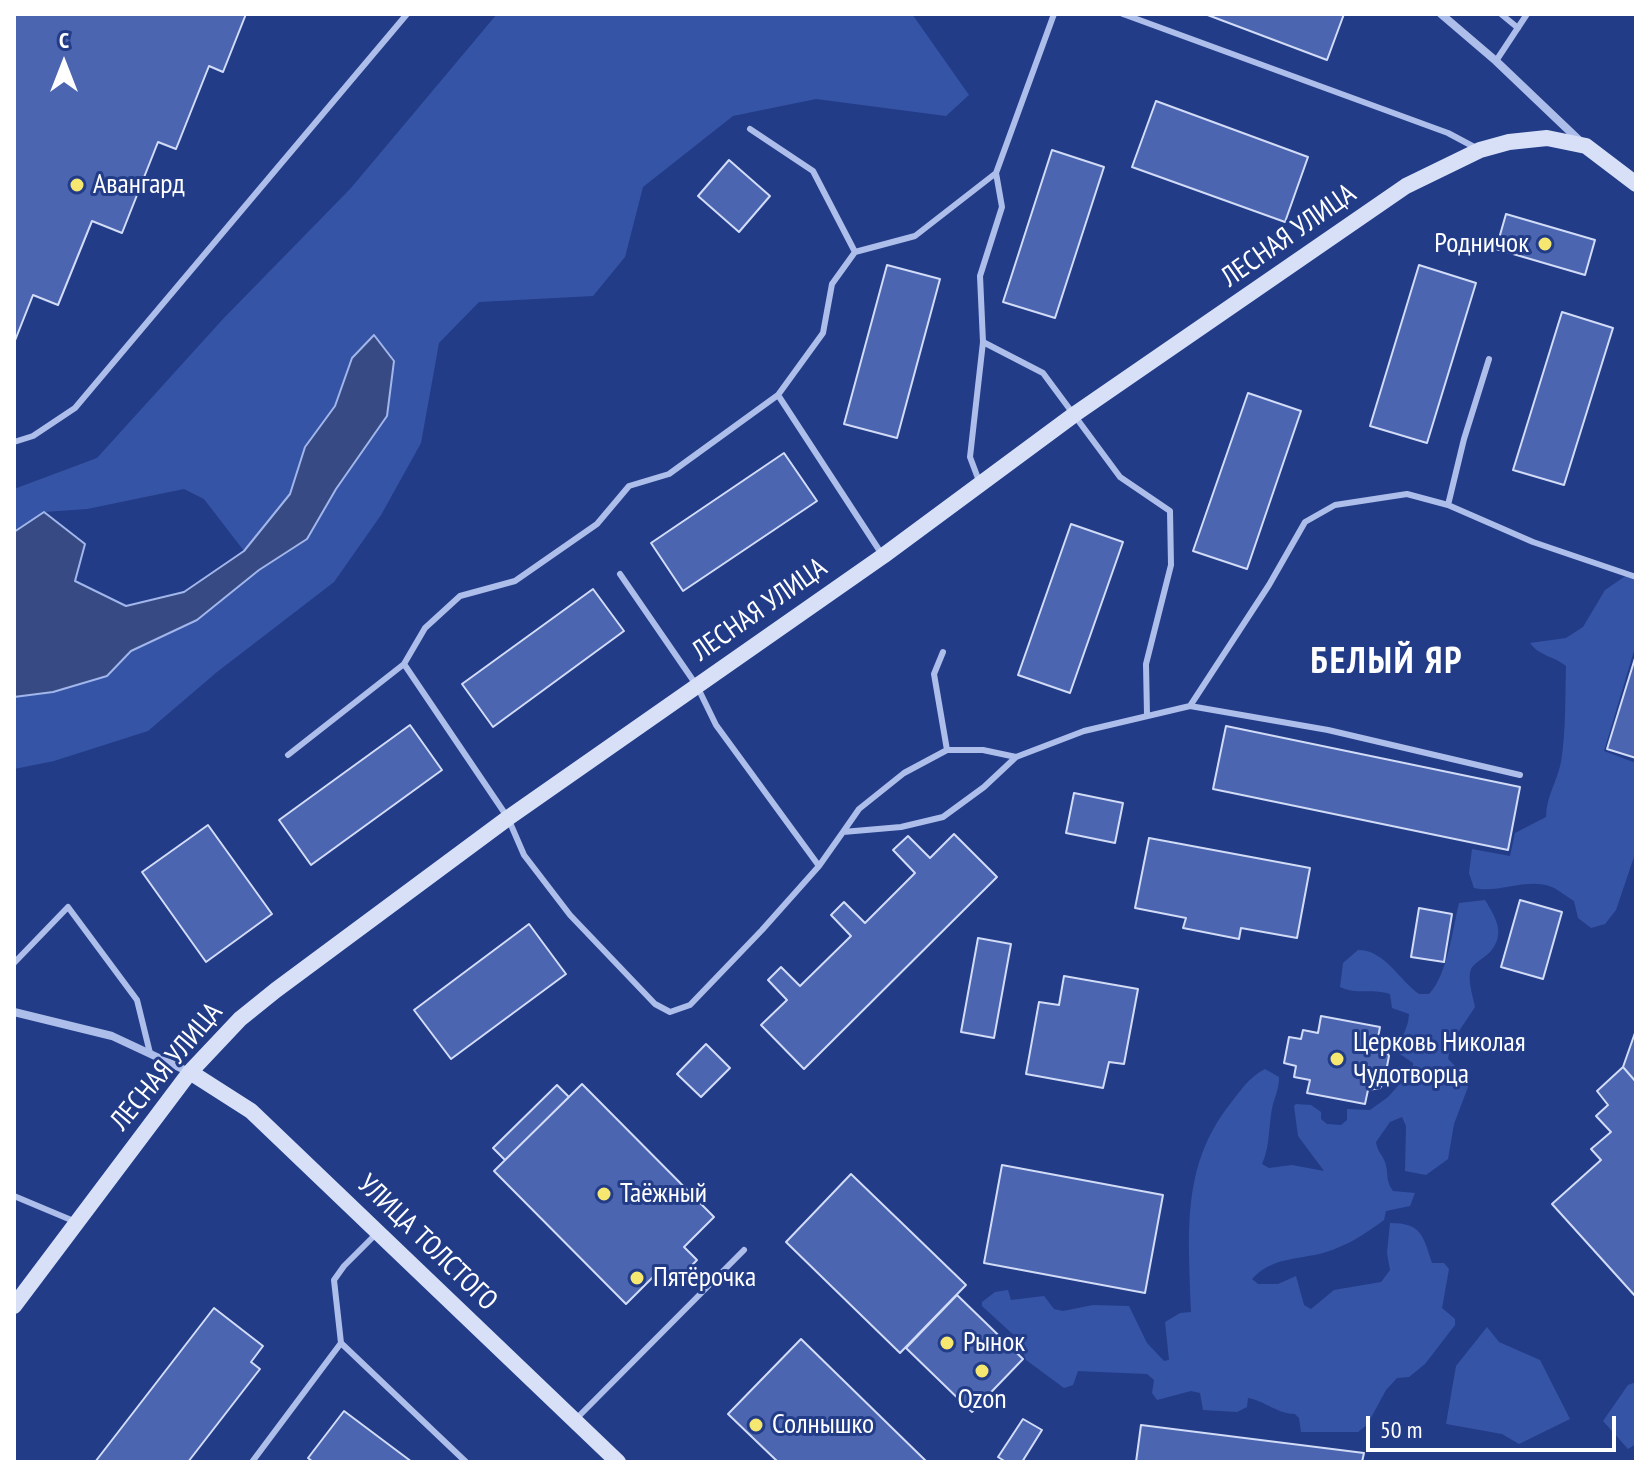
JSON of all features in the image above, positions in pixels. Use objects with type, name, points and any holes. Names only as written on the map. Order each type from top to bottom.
[{"type":"street","points":[[1441,14],[1586,146]]},
{"type":"street","name":"ЛЕСНАЯ УЛИЦА","points":[[14,1306],[190,1072],[240,1019],[508,818],[883,556],[1075,414],[1406,186],[1480,150],[1509,142],[1547,138],[1586,146],[1636,184]]},
{"type":"street","points":[[14,1012],[112,1036],[190,1072]]},
{"type":"street","name":"УЛИЦА ТОЛСТОГО","points":[[190,1072],[251,1111],[618,1462]]},
{"type":"lane","points":[[14,442],[33,436],[75,408],[407,14]]},
{"type":"lane","points":[[980,484],[970,457],[983,342],[980,276],[1002,207],[996,173],[1054,14]]},
{"type":"lane","points":[[1123,14],[1448,133],[1480,150]]},
{"type":"lane","points":[[1501,14],[1518,28]]},
{"type":"lane","points":[[1496,61],[1527,14]]},
{"type":"lane","points":[[750,129],[813,171],[855,252]]},
{"type":"lane","points":[[288,755],[404,664],[425,628],[460,596],[515,581],[597,524],[629,486],[669,474],[778,395],[823,333],[832,284],[855,252],[915,236],[996,173]]},
{"type":"lane","points":[[983,342],[1043,373],[1120,477],[1170,511],[1171,565],[1146,664],[1147,715]]},
{"type":"lane","points":[[1448,505],[1464,439],[1489,359]]},
{"type":"lane","points":[[778,395],[883,556]]},
{"type":"lane","points":[[1190,706],[1269,585],[1305,522],[1335,505],[1407,494],[1448,505],[1533,542],[1636,577]]},
{"type":"lane","points":[[620,574],[697,686],[716,725],[819,866]]},
{"type":"lane","points":[[943,652],[934,674],[947,750]]},
{"type":"lane","points":[[404,664],[508,818],[524,855],[570,915],[655,1004],[670,1012],[690,1005],[819,866],[859,809],[904,773],[947,750],[983,750],[1016,757]]},
{"type":"lane","points":[[843,832],[901,827],[943,817],[984,787],[1016,757],[1084,731],[1190,706],[1328,730],[1520,775]]},
{"type":"lane","points":[[14,963],[68,907],[137,1000],[150,1053]]},
{"type":"lane","points":[[14,1196],[76,1222]]},
{"type":"lane","points":[[378,1232],[334,1280],[341,1343],[466,1462]]},
{"type":"lane","points":[[575,1420],[744,1250]]},
{"type":"lane","points":[[253,1462],[341,1343]]},
{"type":"shaded area","points":[[497,14],[912,14],[969,95],[946,116],[816,99],[733,116],[643,187],[625,257],[593,296],[479,302],[439,343],[421,443],[381,515],[334,582],[217,672],[148,731],[54,761],[14,769],[14,697],[53,692],[107,676],[131,651],[197,620],[259,570],[307,539],[336,489],[352,358],[335,406],[305,447],[290,494],[244,551],[204,499],[184,489],[87,509],[44,512],[14,532],[14,489],[97,458],[223,319],[351,188]]},
{"type":"shaded area","points":[[374,335],[394,361],[387,416],[336,489],[307,539],[259,570],[197,620],[131,651],[107,676],[53,692],[14,697],[14,532],[44,512],[85,544],[75,581],[126,606],[184,592],[244,551],[290,494],[305,447],[335,406],[352,358]]},
{"type":"shaded area","points":[[1627,575],[1636,576],[1636,644],[1604,751],[1636,763],[1636,851],[1616,910],[1605,924],[1591,928],[1578,918],[1574,901],[1552,887],[1533,884],[1474,888],[1469,873],[1472,849],[1510,856],[1515,833],[1546,817],[1561,762],[1566,666],[1538,651],[1530,643],[1566,638],[1583,627],[1605,590]]},
{"type":"shaded area","points":[[1485,900],[1498,926],[1498,939],[1490,952],[1471,969],[1470,983],[1475,1007],[1451,1043],[1448,1059],[1465,1076],[1468,1087],[1454,1124],[1448,1159],[1426,1175],[1405,1171],[1406,1126],[1402,1117],[1390,1122],[1376,1142],[1393,1191],[1415,1193],[1410,1206],[1386,1211],[1384,1220],[1340,1247],[1276,1263],[1252,1279],[1258,1284],[1278,1284],[1296,1276],[1304,1305],[1311,1309],[1334,1290],[1381,1282],[1390,1270],[1387,1253],[1390,1223],[1409,1225],[1415,1229],[1423,1238],[1432,1263],[1444,1263],[1449,1269],[1442,1308],[1455,1319],[1455,1325],[1425,1364],[1409,1377],[1397,1378],[1386,1390],[1367,1425],[1358,1432],[1301,1432],[1299,1418],[1295,1414],[1248,1398],[1247,1407],[1237,1412],[1203,1410],[1200,1393],[1191,1391],[1157,1400],[1152,1393],[1154,1380],[1147,1374],[1078,1371],[1073,1385],[1064,1388],[1026,1360],[1018,1339],[982,1306],[982,1302],[995,1292],[1008,1290],[1011,1300],[1044,1296],[1054,1309],[1063,1311],[1093,1305],[1129,1306],[1147,1343],[1164,1361],[1169,1360],[1165,1322],[1180,1313],[1191,1312],[1189,1229],[1195,1178],[1214,1128],[1230,1104],[1259,1072],[1265,1069],[1279,1077],[1262,1164],[1269,1168],[1292,1165],[1324,1171],[1298,1136],[1294,1106],[1311,1105],[1321,1112],[1321,1119],[1327,1124],[1341,1125],[1347,1120],[1347,1109],[1370,1110],[1388,1097],[1413,1069],[1413,1063],[1397,1052],[1409,1014],[1392,1008],[1390,994],[1340,987],[1343,963],[1358,950],[1368,951],[1384,960],[1419,994],[1429,994],[1445,964],[1459,903]]},
{"type":"shaded area","points":[[1487,1327],[1499,1342],[1540,1360],[1570,1419],[1519,1444],[1502,1434],[1446,1424],[1456,1366]]},
{"type":"shaded area","points":[[1636,1382],[1636,1444],[1628,1449],[1603,1421],[1628,1385]]},
{"type":"building","name":"Авангард","points":[[14,14],[246,14],[223,72],[209,66],[176,149],[158,142],[122,233],[92,221],[58,305],[33,295],[14,343]]},
{"type":"building","points":[[1205,14],[1344,14],[1327,60]]},
{"type":"building","points":[[1156,101],[1308,157],[1285,222],[1132,167]]},
{"type":"building","points":[[1052,150],[1104,167],[1055,318],[1003,302]]},
{"type":"building","points":[[729,160],[770,196],[739,232],[698,196]]},
{"type":"building","name":"Родничок","points":[[1506,214],[1595,240],[1585,275],[1496,249]]},
{"type":"building","points":[[887,265],[940,279],[897,438],[844,424]]},
{"type":"building","points":[[1419,265],[1476,283],[1427,443],[1370,426]]},
{"type":"building","points":[[1562,312],[1613,328],[1564,485],[1513,470]]},
{"type":"building","points":[[1248,393],[1301,411],[1247,569],[1193,551]]},
{"type":"building","points":[[784,453],[817,501],[683,591],[651,543]]},
{"type":"building","points":[[1071,524],[1123,542],[1070,693],[1018,675]]},
{"type":"building","points":[[593,589],[624,631],[493,727],[462,684]]},
{"type":"building","points":[[1636,655],[1636,758],[1607,749]]},
{"type":"building","points":[[410,725],[442,770],[311,865],[279,820]]},
{"type":"building","points":[[1226,726],[1520,787],[1508,850],[1213,789]]},
{"type":"building","points":[[1074,793],[1123,803],[1115,843],[1066,833]]},
{"type":"building","points":[[208,825],[272,914],[206,962],[142,872]]},
{"type":"building","points":[[954,834],[997,877],[804,1069],[761,1025],[787,1000],[768,980],[781,967],[800,986],[851,936],[831,915],[844,902],[865,923],[915,873],[893,850],[908,836],[930,858]]},
{"type":"building","points":[[1149,838],[1310,868],[1297,938],[1241,928],[1239,939],[1183,928],[1186,918],[1135,908]]},
{"type":"building","points":[[1520,900],[1562,912],[1543,979],[1501,967]]},
{"type":"building","points":[[1419,908],[1452,914],[1444,962],[1411,957]]},
{"type":"building","points":[[529,924],[566,974],[451,1059],[414,1010]]},
{"type":"building","points":[[978,938],[1011,944],[994,1038],[961,1032]]},
{"type":"building","points":[[1064,976],[1138,989],[1124,1064],[1109,1062],[1103,1088],[1026,1074],[1039,1002],[1059,1005]]},
{"type":"building","name":"Церковь Николая Чудотворца","points":[[1321,1016],[1380,1027],[1377,1043],[1383,1044],[1389,1056],[1384,1082],[1380,1088],[1368,1090],[1365,1104],[1307,1093],[1310,1080],[1294,1077],[1296,1066],[1284,1063],[1289,1037],[1301,1039],[1303,1030],[1318,1033]]},
{"type":"building","points":[[1636,1030],[1636,1082],[1623,1067]]},
{"type":"building","points":[[706,1044],[730,1068],[701,1097],[677,1074]]},
{"type":"building","points":[[1623,1067],[1636,1082],[1636,1297],[1552,1204],[1601,1160],[1591,1149],[1611,1132],[1596,1116],[1608,1105],[1597,1091]]},
{"type":"building","name":"Таёжный","points":[[582,1084],[714,1217],[684,1247],[697,1260],[675,1283],[661,1269],[626,1304],[494,1171]]},
{"type":"building","points":[[557,1085],[569,1097],[505,1160],[493,1148]]},
{"type":"building","points":[[1002,1165],[1163,1195],[1145,1293],[984,1263]]},
{"type":"building","points":[[851,1174],[966,1285],[900,1353],[786,1242]]},
{"type":"building","points":[[957,1295],[1023,1359],[972,1412],[906,1348]]},
{"type":"building","points":[[214,1308],[263,1346],[251,1362],[260,1369],[188,1462],[95,1462]]},
{"type":"building","points":[[801,1339],[927,1462],[778,1462],[728,1414]]},
{"type":"building","points":[[344,1411],[412,1462],[313,1462],[308,1458]]},
{"type":"building","points":[[1023,1419],[1042,1430],[1022,1462],[1006,1462],[998,1457]]},
{"type":"building","points":[[1141,1425],[1364,1453],[1362,1462],[1136,1462]]},
{"type":"place","name":"Авангард","points":[[77,185]]},
{"type":"place","name":"Родничок","points":[[1545,244]]},
{"type":"place","name":"Церковь Николая Чудотворца","points":[[1337,1059]]},
{"type":"place","name":"Таёжный","points":[[604,1194]]},
{"type":"place","name":"Пятёрочка","points":[[637,1278]]},
{"type":"place","name":"Рынок","points":[[947,1343]]},
{"type":"place","name":"Ozon","points":[[982,1371]]},
{"type":"place","name":"Солнышко","points":[[756,1425]]},
{"type":"district","name":"БЕЛЫЙ ЯР","points":[[1387,663]]}]
